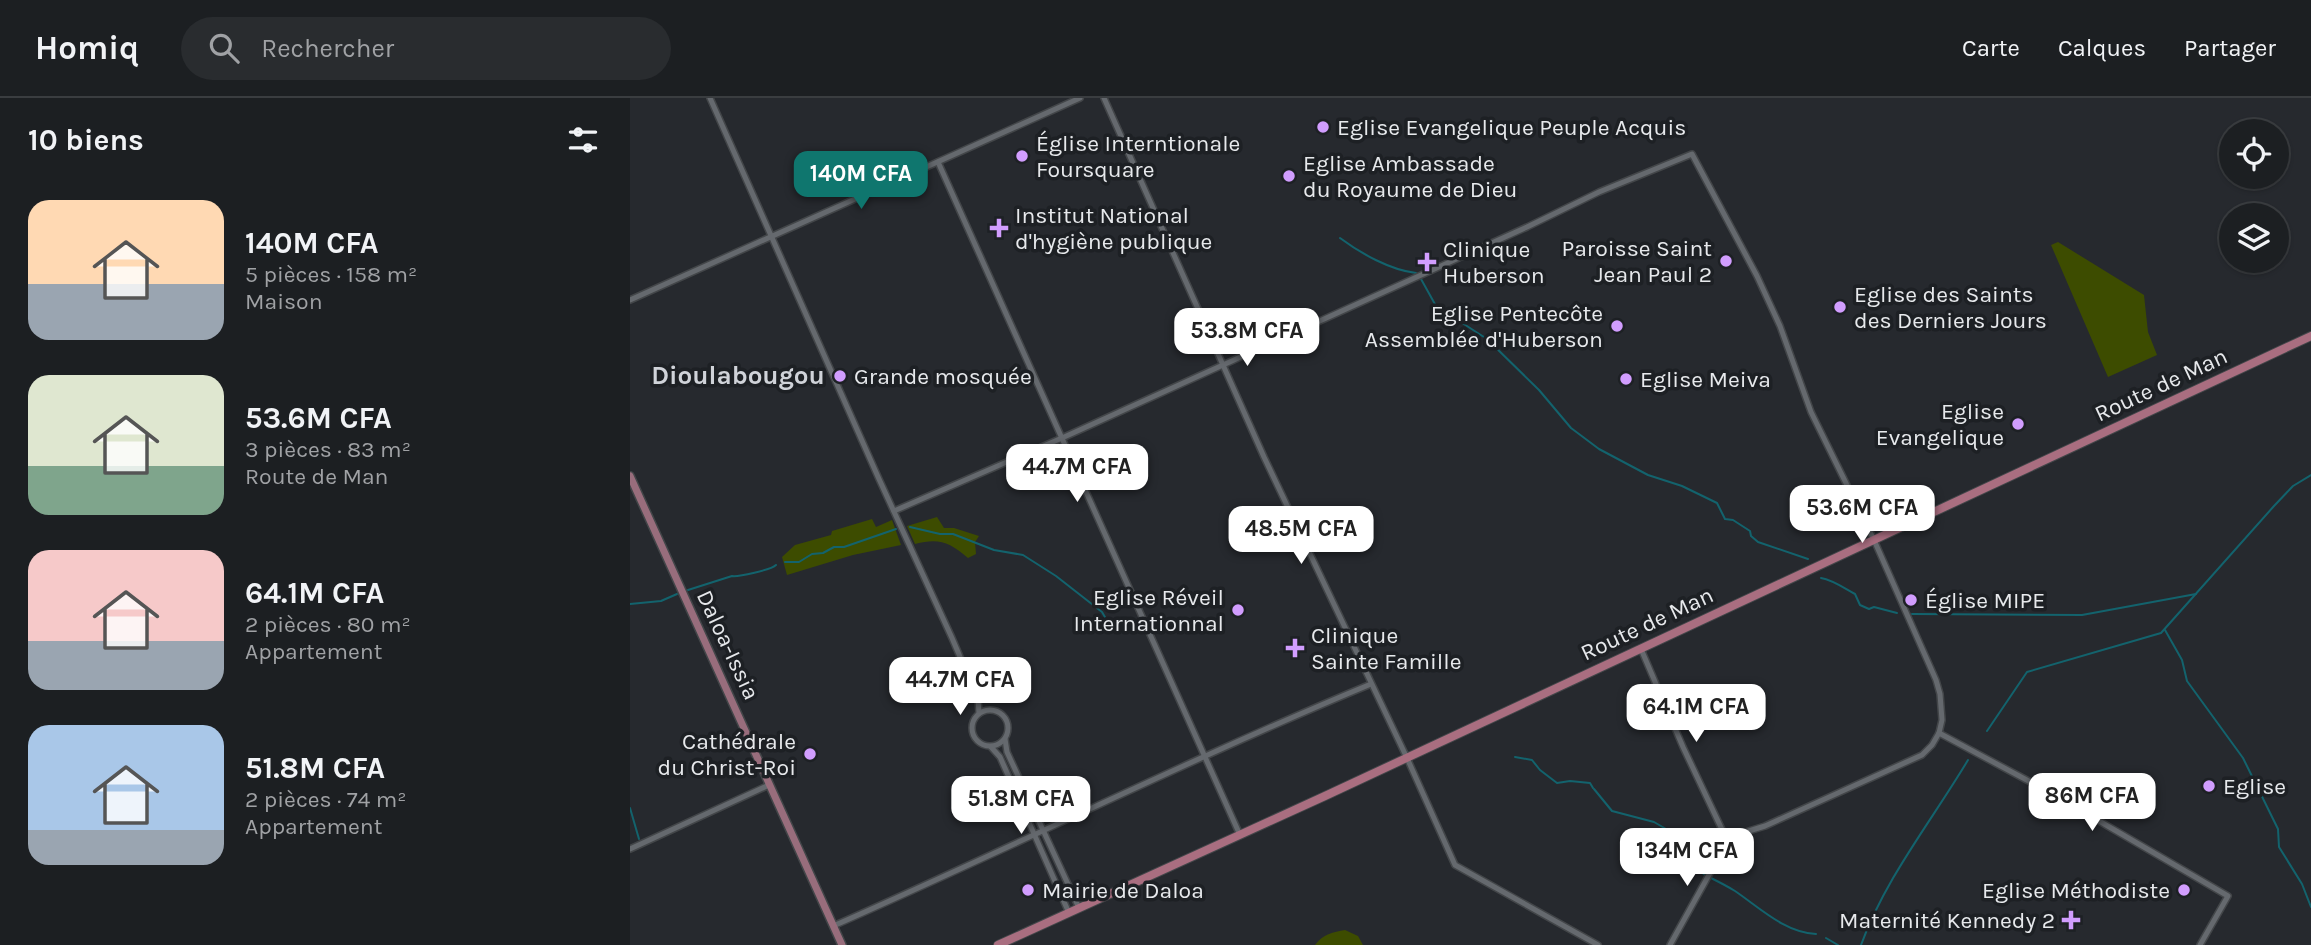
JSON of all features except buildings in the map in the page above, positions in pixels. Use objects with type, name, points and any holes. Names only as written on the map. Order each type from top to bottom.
[{"type":"highway","name":"Route de Man","points":[[998,945],[1407,758],[2311,336]]},
{"type":"main road","name":"Daloa-Issia","points":[[630,477],[842,945]]},
{"type":"street","points":[[710,98],[978,699],[979,713]]},
{"type":"street","points":[[630,300],[1080,98]]},
{"type":"street","points":[[1104,98],[1223,365],[1455,865],[1598,945]]},
{"type":"street","points":[[894,511],[1062,438],[1599,192],[1692,154],[1757,276],[1785,339],[1811,412],[1874,540],[1936,680],[1942,708],[1939,733],[1928,751],[1910,762],[1765,826],[1726,838],[1670,945]]},
{"type":"street","points":[[938,162],[1240,835]]},
{"type":"street","points":[[1641,649],[1726,838]]},
{"type":"street","points":[[833,926],[1285,720],[1371,684]]},
{"type":"street","points":[[978,699],[989,710],[1000,713],[1007,722],[1007,752],[1079,908]]},
{"type":"street","points":[[989,710],[979,713],[972,722],[972,734],[982,745],[991,747],[1005,739]]},
{"type":"street","points":[[1939,733],[2051,793],[2228,896],[2200,945]]},
{"type":"street","points":[[991,747],[1000,757],[1069,913]]},
{"type":"street","points":[[630,849],[769,785]]},
{"type":"green space","points":[[2058,242],[2144,295],[2148,332],[2157,355],[2108,377],[2051,245]]},
{"type":"green space","points":[[937,517],[944,528],[954,528],[979,536],[975,542],[976,554],[968,558],[949,545],[931,541],[915,544],[907,526]]},
{"type":"green space","points":[[872,519],[876,527],[892,520],[901,545],[853,555],[787,575],[782,557],[795,545]]},
{"type":"green space","points":[[1345,930],[1358,936],[1363,945],[1315,945],[1325,936]]},
{"type":"waterway","points":[[1340,238],[1376,260],[1416,273]]},
{"type":"waterway","points":[[1421,279],[1436,306],[1487,339],[1539,390],[1571,428],[1599,449],[1648,475],[1682,486],[1717,503],[1725,519],[1733,520],[1750,531],[1751,536],[1758,542],[1808,559]]},
{"type":"waterway","points":[[1987,731],[2027,672],[2161,633],[2274,506],[2293,486],[2311,475]]},
{"type":"waterway","points":[[910,527],[953,534],[994,550],[1023,555],[1056,576],[1102,612],[1109,624]]},
{"type":"waterway","points":[[785,562],[799,562],[812,554],[823,553],[834,547],[844,547],[896,529]]},
{"type":"waterway","points":[[688,590],[776,565]]},
{"type":"waterway","points":[[1821,578],[1855,594],[1860,605],[1897,613]]},
{"type":"waterway","points":[[630,604],[661,601],[677,594]]},
{"type":"waterway","points":[[1912,614],[2082,615],[2196,594]]},
{"type":"waterway","points":[[2165,630],[2182,660],[2187,681],[2243,758],[2278,829],[2279,847],[2302,884],[2311,907]]},
{"type":"waterway","points":[[1515,757],[1532,760],[1557,783],[1590,783],[1593,788]]},
{"type":"waterway","points":[[1861,945],[1896,873],[1968,760]]},
{"type":"waterway","points":[[1594,789],[1612,811],[1654,822],[1673,833],[1684,844],[1695,867],[1705,875]]},
{"type":"waterway","points":[[630,808],[639,839]]},
{"type":"waterway","points":[[1711,878],[1783,924],[1816,934]]},
{"type":"waterway","points":[[1826,938],[1838,945]]},
{"type":"place","name":"Eglise Evangelique Peuple Acquis","points":[[1323,127]]},
{"type":"place","name":"Église Interntionale Foursquare","points":[[1022,156]]},
{"type":"place","name":"Eglise Ambassade du Royaume de Dieu","points":[[1289,176]]},
{"type":"place","name":"Institut National d'hygiène publique","points":[[999,228]]},
{"type":"place","name":"Paroisse Saint Jean Paul 2","points":[[1726,261]]},
{"type":"place","name":"Clinique Huberson","points":[[1427,262]]},
{"type":"place","name":"Eglise des Saints des Derniers Jours","points":[[1840,307]]},
{"type":"place","name":"Eglise Pentecôte Assemblée d'Huberson","points":[[1617,326]]},
{"type":"place","name":"Grande mosquée","points":[[840,376]]},
{"type":"place","name":"Eglise Meiva","points":[[1626,379]]},
{"type":"place","name":"Eglise Evangelique","points":[[2018,424]]},
{"type":"place","name":"Église MIPE","points":[[1911,600]]},
{"type":"place","name":"Eglise Réveil Internationnal","points":[[1238,610]]},
{"type":"place","name":"Clinique Sainte Famille","points":[[1295,648]]},
{"type":"place","name":"Cathédrale du Christ-Roi","points":[[810,754]]},
{"type":"place","name":"Eglise","points":[[2209,786]]},
{"type":"place","name":"Mairie de Daloa","points":[[1028,890]]},
{"type":"place","name":"Eglise Méthodiste","points":[[2184,890]]},
{"type":"place","name":"Maternité Kennedy 2","points":[[2071,920]]},
{"type":"district","name":"Dioulabougou","points":[[738,375]]}]
